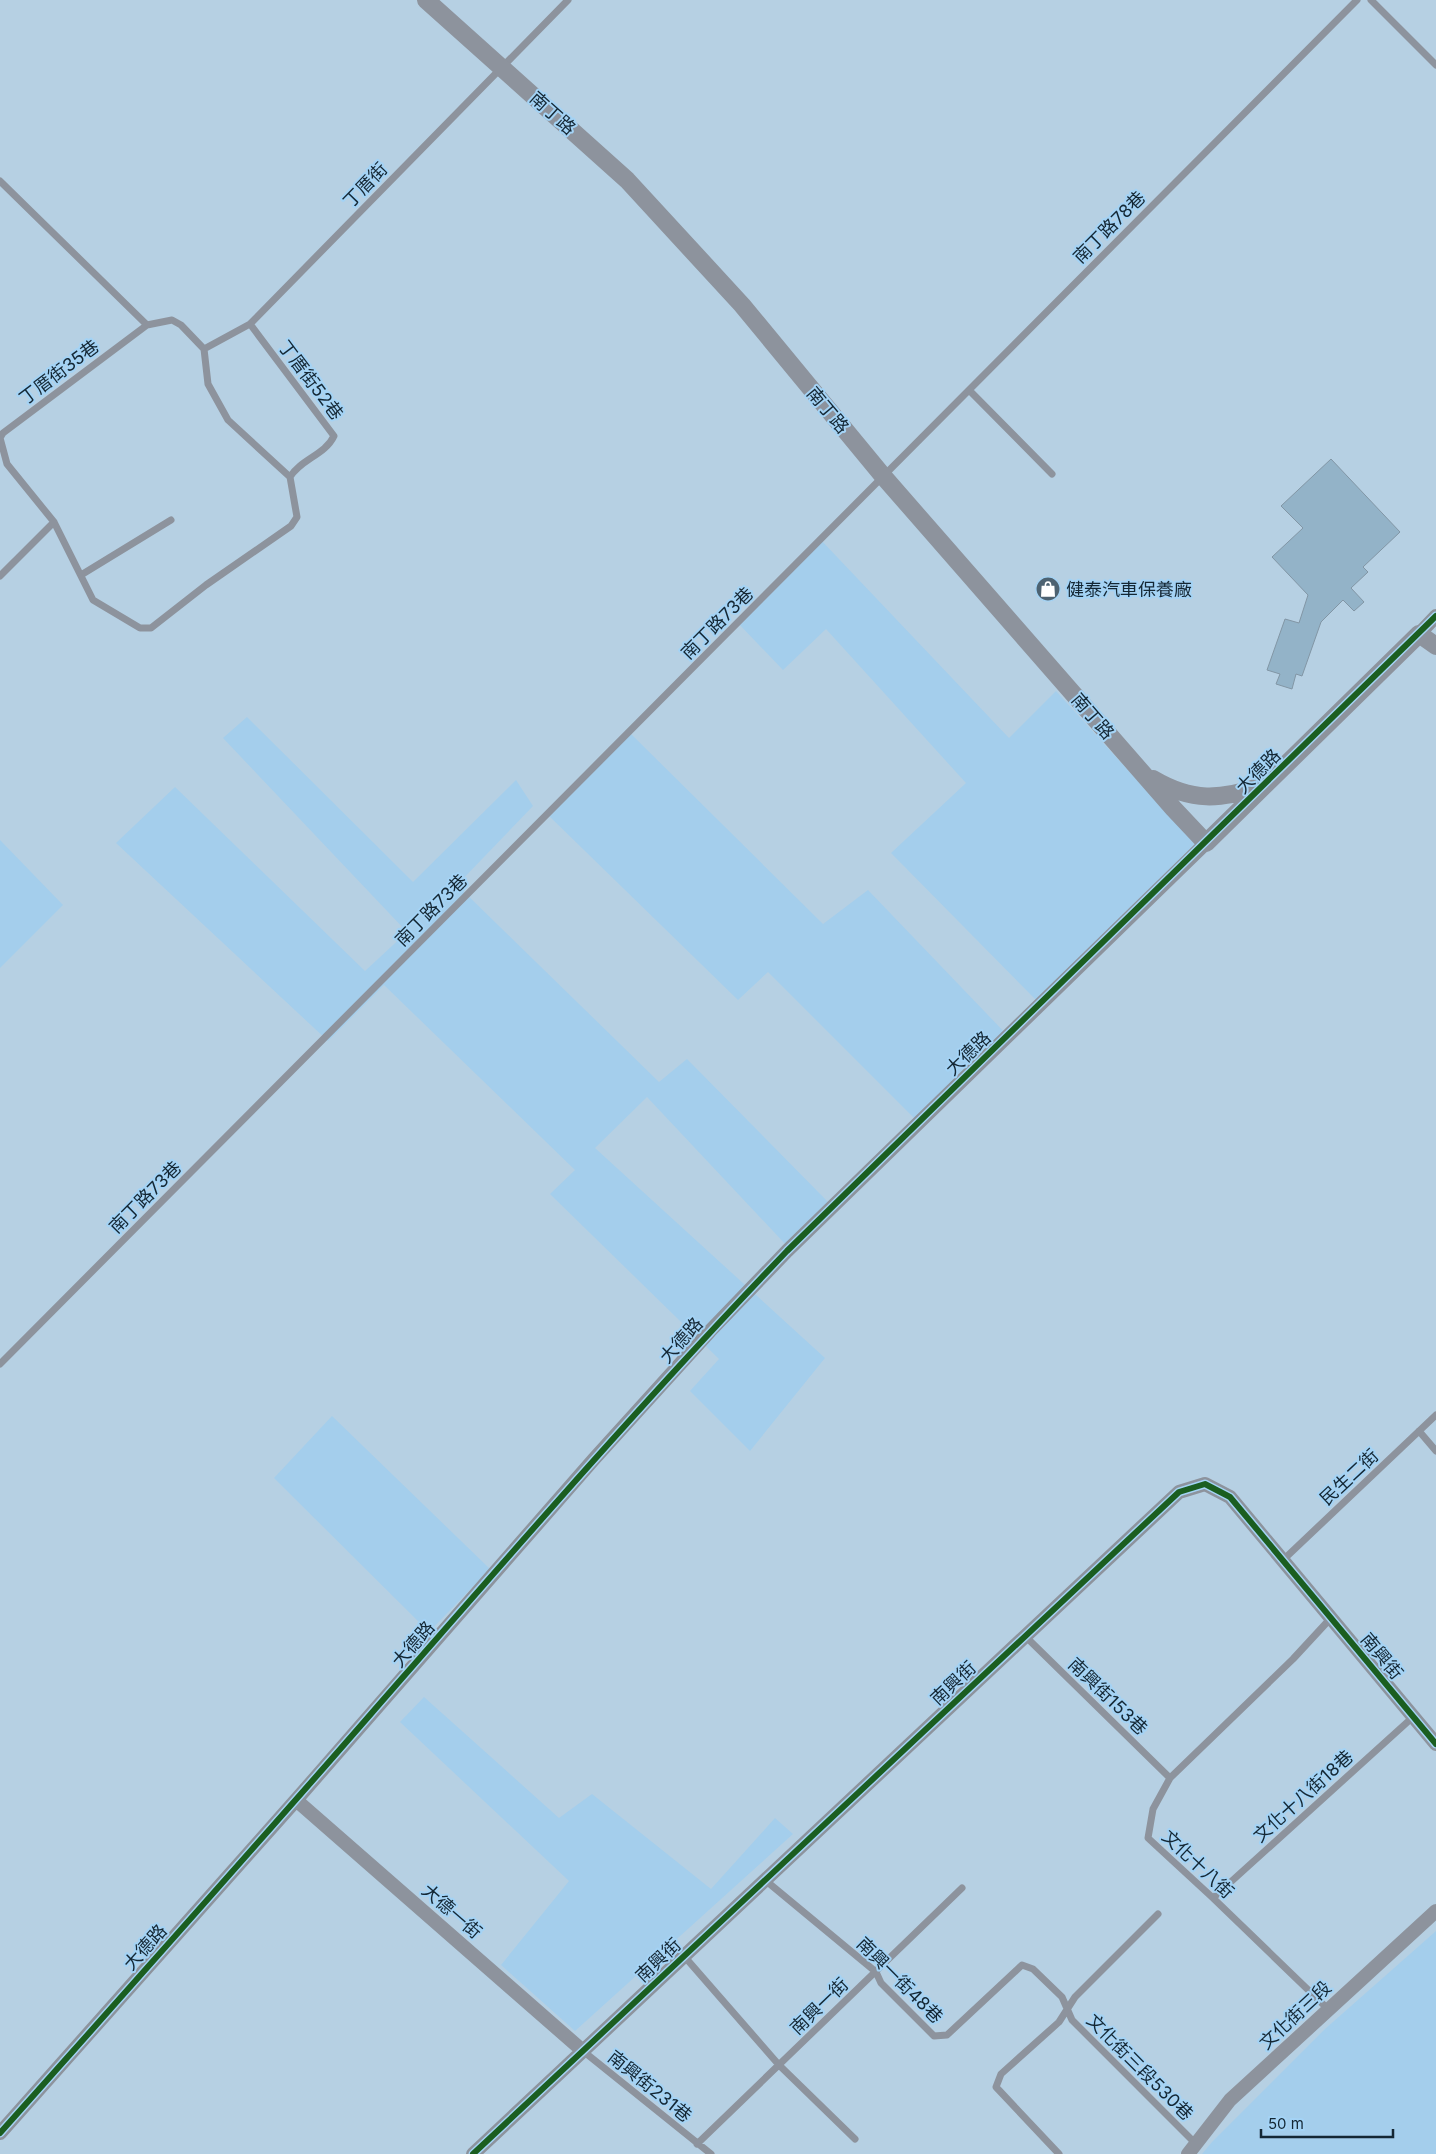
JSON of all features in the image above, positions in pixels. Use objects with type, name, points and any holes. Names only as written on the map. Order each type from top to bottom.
[{"type":"street","name":"南丁路","points":[[426,0],[502,66],[627,180],[742,305],[883,476],[1140,771],[1206,843]]},
{"type":"street","name":"大德路","points":[[0,2133],[296,1800],[594,1459],[710,1331],[787,1251],[1436,616]]},
{"type":"street","points":[[1419,634],[1436,646]]},
{"type":"street","points":[[1140,771],[1171,789],[1188,795],[1202,797],[1242,793],[1265,785]]},
{"type":"street","name":"南興街","points":[[473,2154],[1179,1492],[1205,1484],[1230,1497],[1436,1744]]},
{"type":"street","name":"大德一街","points":[[296,1800],[583,2051]]},
{"type":"street","name":"文化街三段","points":[[1192,2149],[1230,2100],[1436,1911]]},
{"type":"lane","name":"丁厝街","points":[[250,324],[568,0]]},
{"type":"lane","name":"南丁路78巷","points":[[883,476],[1357,0]]},
{"type":"lane","points":[[1371,0],[1436,65]]},
{"type":"lane","points":[[0,181],[146,325],[172,320],[181,325],[204,350],[208,384],[228,420],[290,477],[297,517],[291,526],[206,586],[151,628],[140,628],[93,600],[54,522],[0,576]]},
{"type":"lane","points":[[204,350],[250,324]]},
{"type":"lane","name":"丁厝街52巷","points":[[250,324],[334,436],[330,445],[295,468],[290,477]]},
{"type":"lane","name":"丁厝街35巷","points":[[54,522],[7,464],[0,438],[4,433],[146,325]]},
{"type":"lane","points":[[969,390],[1052,474]]},
{"type":"lane","name":"南丁路73巷","points":[[0,1364],[883,476]]},
{"type":"lane","points":[[81,575],[171,520]]},
{"type":"lane","name":"民生二街","points":[[1282,1561],[1436,1415]]},
{"type":"lane","points":[[1419,1432],[1436,1451]]},
{"type":"lane","name":"文化十八街","points":[[1329,2010],[1214,1898],[1148,1838],[1153,1809],[1170,1778],[1293,1658],[1330,1619]]},
{"type":"lane","name":"南興街153巷","points":[[1025,1636],[1170,1778]]},
{"type":"lane","name":"文化十八街18巷","points":[[1214,1898],[1413,1717]]},
{"type":"lane","name":"南興一街48巷","points":[[765,1880],[876,1972],[881,1983],[934,2036],[947,2035]]},
{"type":"lane","name":"南興一街","points":[[697,2144],[962,1888]]},
{"type":"lane","points":[[1059,2154],[996,2087],[1001,2074],[1060,2022],[1075,1997],[1158,1914]]},
{"type":"lane","points":[[684,1956],[780,2065],[855,2139]]},
{"type":"lane","name":"文化街三段530巷","points":[[947,2035],[1022,1965],[1033,1968],[1062,1997],[1072,2020],[1192,2149]]},
{"type":"lane","name":"南興街231巷","points":[[583,2051],[711,2154]]},
{"type":"shaded area","points":[[819,538],[1009,738],[1056,691],[1195,844],[1038,1002],[891,853],[966,783],[826,629],[783,670],[736,621]]},
{"type":"shaded area","points":[[247,717],[413,882],[516,780],[533,806],[457,885],[659,1082],[687,1059],[831,1205],[788,1247],[647,1097],[595,1148],[825,1358],[750,1451],[690,1391],[719,1359],[550,1194],[575,1170],[384,985],[328,1041],[116,843],[175,787],[365,971],[407,932],[223,738]]},
{"type":"shaded area","points":[[631,734],[823,924],[868,890],[1010,1038],[917,1121],[768,972],[738,1000],[546,813]]},
{"type":"shaded area","points":[[0,840],[63,905],[0,968]]},
{"type":"shaded area","points":[[332,1416],[490,1569],[429,1632],[274,1478]]},
{"type":"shaded area","points":[[424,1697],[559,1818],[592,1794],[711,1889],[775,1818],[793,1834],[575,2031],[501,1965],[569,1881],[400,1722]]},
{"type":"shaded area","points":[[1436,1931],[1436,2154],[1202,2154],[1325,2029]]},
{"type":"building","points":[[1331,459],[1400,532],[1363,567],[1368,572],[1351,588],[1364,602],[1354,611],[1343,600],[1321,622],[1302,676],[1296,674],[1292,689],[1276,684],[1280,674],[1267,670],[1285,619],[1299,623],[1308,595],[1272,557],[1303,528],[1281,506]]},
{"type":"cycle path","points":[[0,2133],[576,1480],[733,1308],[787,1251],[1436,616]]},
{"type":"cycle path","points":[[473,2154],[1179,1492],[1205,1484],[1230,1497],[1436,1744]]},
{"type":"place","name":"健泰汽車保養廠","points":[[1048,589]]}]
